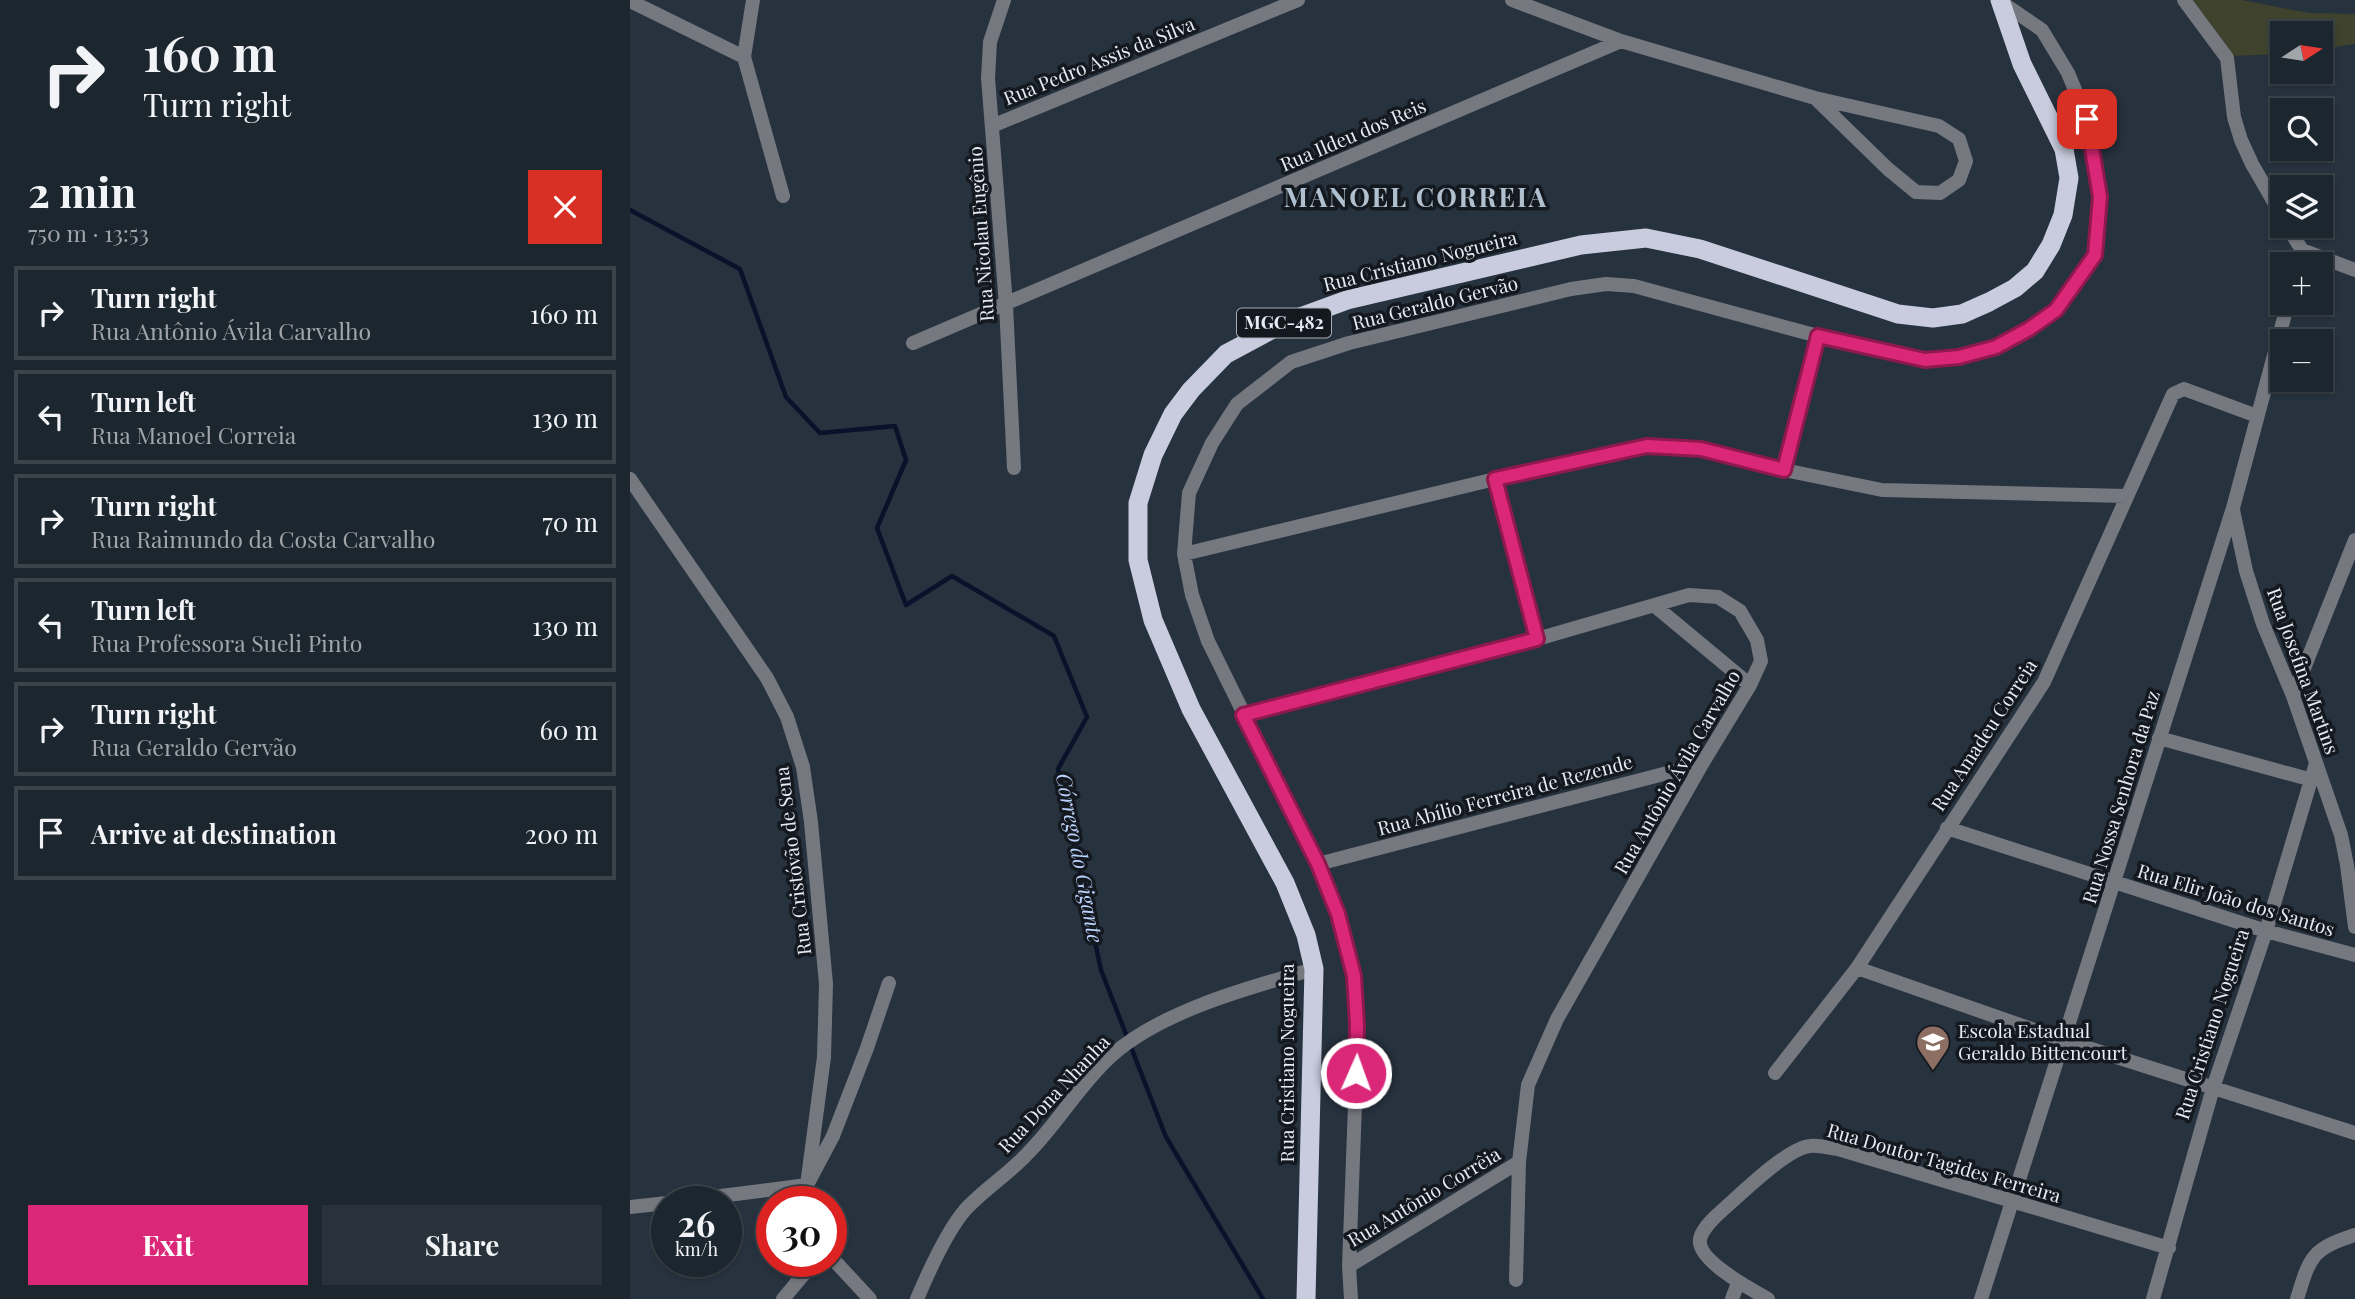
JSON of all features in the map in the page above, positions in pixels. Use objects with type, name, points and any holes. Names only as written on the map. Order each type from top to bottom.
[{"type":"highway","name":"Rua Cristiano Nogueira","points":[[1306,1299],[1314,969],[1306,935],[1285,883],[1191,709],[1153,620],[1138,560],[1138,503],[1153,455],[1173,414],[1191,390],[1226,354],[1284,323],[1347,299],[1581,245],[1646,238],[1700,249],[1898,314],[1933,318],[1962,314],[1989,303],[2015,289],[2035,271],[2051,245],[2063,215],[2068,178],[2064,149],[2022,64],[1999,1]]},
{"type":"street","points":[[753,0],[744,57],[783,196]]},
{"type":"street","name":"Rua Nicolau Eugênio","points":[[1003,0],[990,42],[988,78],[1006,305],[1014,468]]},
{"type":"street","name":"Rua Pedro Assis da Silva","points":[[992,126],[1298,0]]},
{"type":"street","points":[[1512,0],[1621,41],[1815,98],[1939,126],[1959,139],[1966,161],[1959,180],[1940,193],[1916,191],[1888,169],[1815,98]]},
{"type":"street","points":[[2184,0],[2227,58],[2234,117],[2241,140],[2270,195]]},
{"type":"street","points":[[630,1],[744,57]]},
{"type":"street","name":"Rua Geraldo Gervão","points":[[1351,1299],[1349,1266],[1357,1024],[1354,976],[1338,914],[1318,864],[1208,641],[1192,595],[1184,554],[1189,493],[1212,443],[1237,404],[1291,362],[1375,337],[1571,289],[1606,284],[1634,286],[1818,336],[1925,360],[1959,357],[1996,347],[2029,329],[2056,310],[2095,255],[2100,197],[2087,119],[2068,73],[2042,30],[1999,1]]},
{"type":"street","name":"Rua Ildeu dos Reis","points":[[913,343],[1621,41]]},
{"type":"street","points":[[2333,265],[2355,270]]},
{"type":"street","name":"Rua Nossa Senhora da Paz","points":[[1981,1299],[2233,508],[2285,315]]},
{"type":"street","points":[[1784,470],[1818,336]]},
{"type":"street","name":"Rua Amadeu Correia","points":[[1775,1073],[1857,968],[2044,682],[2173,394],[2184,390],[2257,416]]},
{"type":"street","points":[[1184,554],[1495,479],[1647,446],[1701,449],[1784,470],[1882,490],[2127,496]]},
{"type":"street","name":"Rua Cristóvão de Sena","points":[[630,479],[767,678],[787,717],[803,767],[811,822],[826,984],[824,1058],[807,1185]]},
{"type":"street","points":[[1495,479],[1537,639]]},
{"type":"street","name":"Rua Josefina Martins","points":[[2233,508],[2246,571],[2263,624],[2293,696],[2341,835],[2355,928]]},
{"type":"street","points":[[2293,696],[2355,540]]},
{"type":"street","name":"Rua Antônio Ávila Carvalho","points":[[1243,715],[1537,639],[1689,595],[1718,597],[1740,611],[1757,640],[1760,662],[1750,685],[1557,1019],[1528,1085],[1519,1162],[1516,1280]]},
{"type":"street","points":[[1655,606],[1750,685]]},
{"type":"street","points":[[2159,738],[2312,780]]},
{"type":"street","name":"Rua Cristiano Nogueira","points":[[2153,1299],[2213,1088],[2266,930],[2316,763]]},
{"type":"street","name":"Rua Abílio Ferreira de Rezende","points":[[1318,864],[1702,764]]},
{"type":"street","name":"Rua Elir João dos Santos","points":[[1947,828],[2114,883],[2355,955]]},
{"type":"street","points":[[1857,968],[2063,1040],[2355,1133]]},
{"type":"street","name":"Rua Dona Nhanha","points":[[917,1299],[926,1277],[963,1212],[1050,1131],[1074,1098],[1111,1056],[1147,1029],[1204,1004],[1314,969]]},
{"type":"street","points":[[742,1193],[807,1185],[833,1136],[889,983]]},
{"type":"street","name":"Rua Doutor Tagides Ferreira","points":[[1738,1283],[1708,1257],[1700,1246],[1700,1239],[1707,1225],[1783,1158],[1798,1149],[1811,1146],[1838,1149],[2169,1248]]},
{"type":"street","name":"Rua Antônio Corrêia","points":[[1349,1266],[1519,1162]]},
{"type":"street","points":[[630,1207],[651,1205]]},
{"type":"street","points":[[2297,1299],[2311,1260],[2318,1251],[2331,1243],[2355,1235]]},
{"type":"street","points":[[847,1274],[870,1299]]},
{"type":"street","points":[[783,1299],[801,1277]]},
{"type":"street","points":[[1732,1299],[1738,1283],[1768,1299]]},
{"type":"green space","points":[[2192,0],[2242,0],[2309,13],[2355,14],[2355,44],[2333,47],[2333,21],[2270,21],[2270,54],[2232,56]]},
{"type":"waterway","name":"Córrego do Gigante","points":[[630,210],[740,269],[786,397],[820,433],[895,426],[906,460],[877,528],[906,605],[952,576],[1054,636],[1087,717],[1058,769],[1101,970],[1166,1137],[1263,1299]]},
{"type":"place","name":"Escola Estadual Geraldo Bittencourt","points":[[1933,1072]]},
{"type":"district","name":"MANOEL CORREIA","points":[[1416,198]]},
{"type":"route","points":[[1356,1073],[1354,976],[1338,914],[1318,864],[1243,715],[1537,639],[1495,479],[1647,446],[1701,449],[1784,470],[1818,336],[1925,360],[1959,357],[1996,347],[2056,310],[2095,255],[2100,197],[2087,119]]}]
